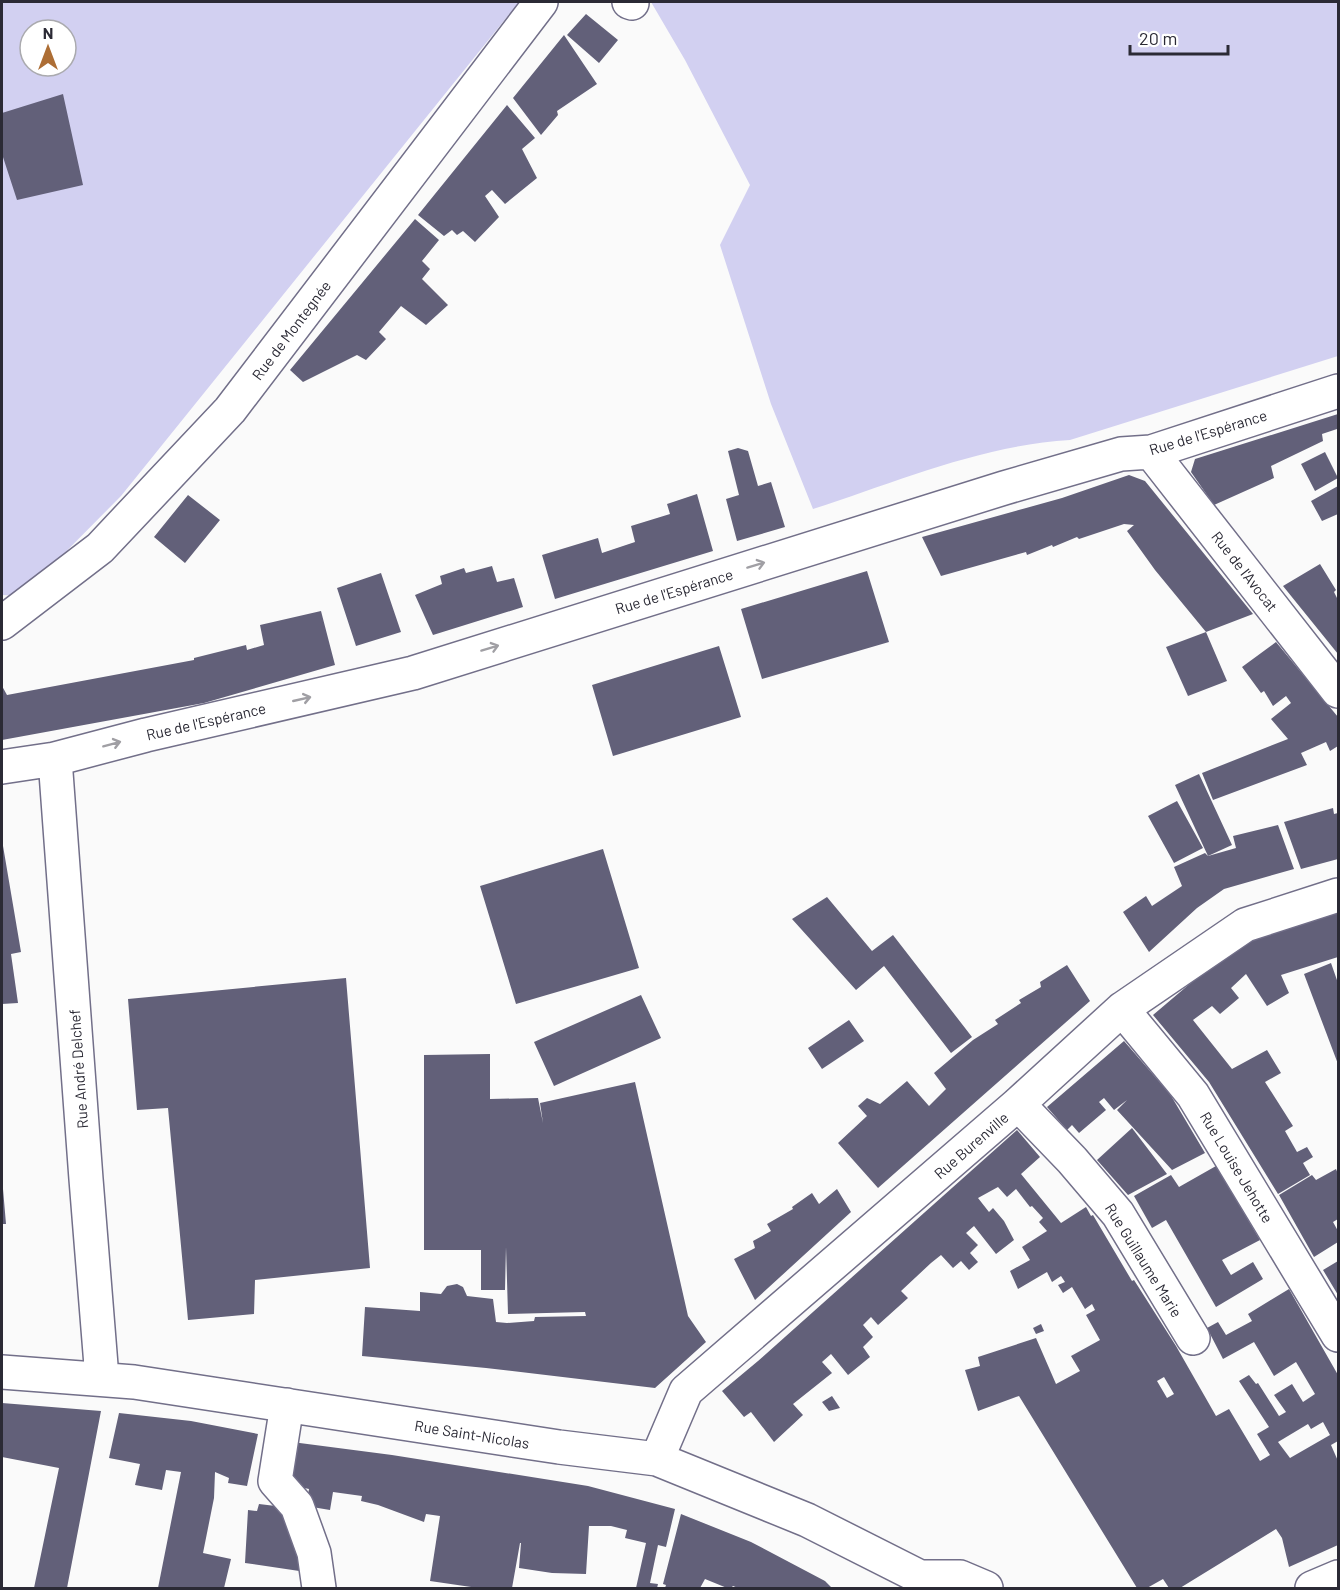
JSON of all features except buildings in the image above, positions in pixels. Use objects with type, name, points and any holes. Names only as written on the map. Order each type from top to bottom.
[{"type":"street","name":"Rue de Montegnée","points":[[2,622],[100,548],[230,410],[541,2]]},
{"type":"street","name":"Rue de l'Espérance","points":[[2,767],[55,759],[146,735],[413,673],[1004,488],[1121,454],[1151,452],[1338,391]]},
{"type":"street","name":"Rue de l'Avocat","points":[[1151,452],[1338,691]]},
{"type":"street","name":"Rue André Delchef","points":[[55,759],[102,1378]]},
{"type":"street","name":"Rue Burenville","points":[[657,1459],[686,1391],[1018,1104],[1122,1009],[1245,925],[1338,895]]},
{"type":"street","name":"Rue Louise Jehotte","points":[[1122,1009],[1193,1095],[1338,1335]]},
{"type":"street","name":"Rue Guillaume Marie","points":[[1018,1104],[1072,1160],[1118,1214],[1193,1338]]},
{"type":"street","name":"Rue Saint-Nicolas","points":[[2,1372],[102,1378],[559,1447],[657,1459],[807,1520],[923,1583],[960,1577],[986,1588]]},
{"type":"street","points":[[287,1406],[275,1480],[297,1506],[314,1553],[319,1588]]},
{"type":"shaded area","points":[[2,2],[519,2],[121,496],[22,596],[2,595]]},
{"type":"shaded area","points":[[651,2],[1338,2],[1338,356],[1070,440],[1004,449],[940,466],[813,509],[771,404],[720,245],[750,185],[685,60]]}]
